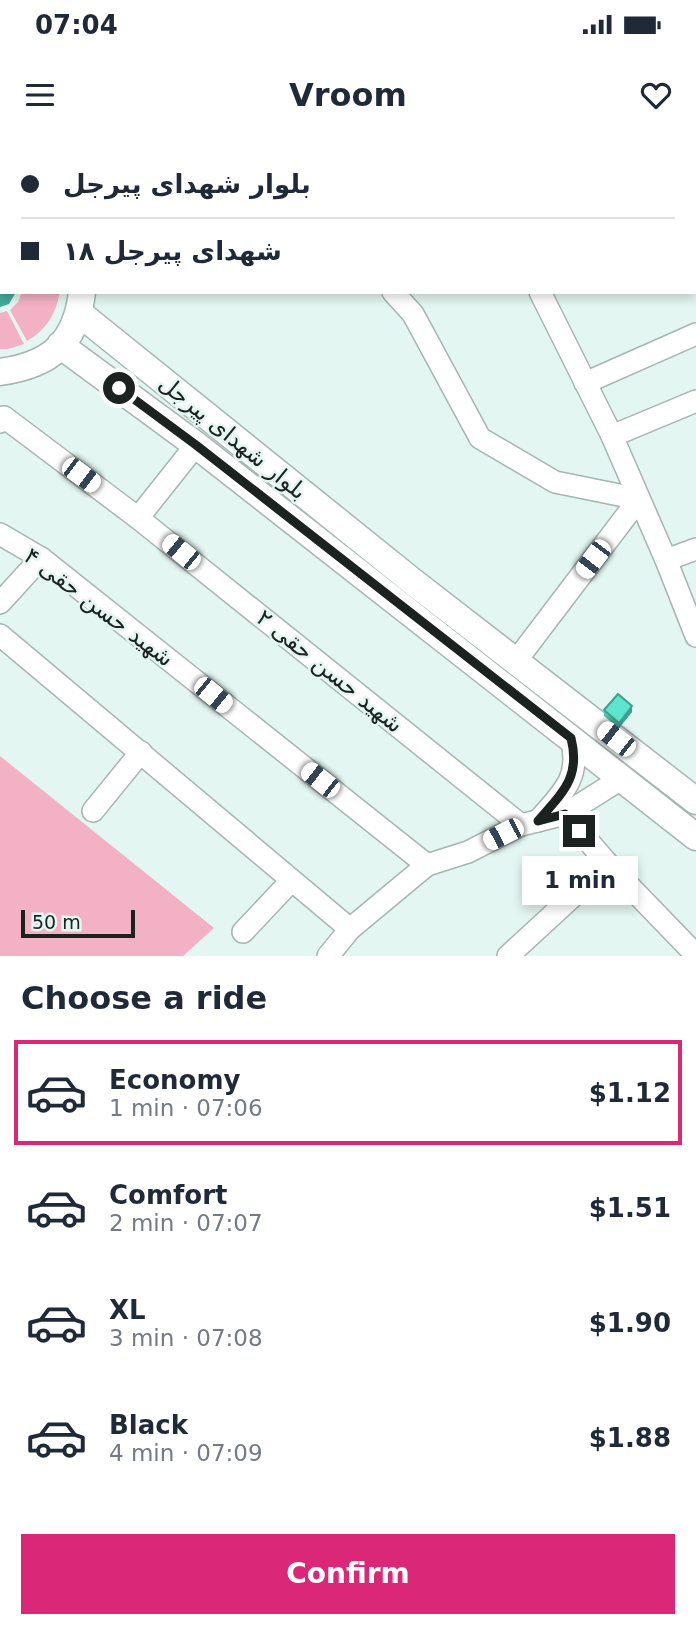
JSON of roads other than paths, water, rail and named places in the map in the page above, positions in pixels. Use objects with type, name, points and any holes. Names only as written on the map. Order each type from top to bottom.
[{"type":"main road","points":[[0,372],[25,369],[49,357],[68,338],[80,303]]},
{"type":"main road","name":"بلوار شهدای پیرجل","points":[[80,303],[387,561],[696,802]]},
{"type":"main road","name":"بلوار شهدای پیرجل","points":[[60,345],[196,445],[696,837]]},
{"type":"main road","points":[[371,581],[384,578],[388,573],[387,561]]},
{"type":"main road","points":[[393,599],[394,585],[405,579],[412,581]]},
{"type":"street","points":[[395,294],[413,314],[480,438],[555,482],[639,499]]},
{"type":"street","points":[[541,294],[612,436],[696,636]]},
{"type":"street","points":[[585,383],[696,334]]},
{"type":"street","points":[[612,436],[696,401]]},
{"type":"street","name":"شهید حسن حقی ۲","points":[[0,422],[4,417],[138,518],[530,823]]},
{"type":"street","points":[[138,518],[196,445]]},
{"type":"street","points":[[516,661],[639,499]]},
{"type":"street","name":"شهید حسن حقی ۴","points":[[0,534],[41,558],[427,865]]},
{"type":"street","points":[[666,560],[696,549]]},
{"type":"street","points":[[0,603],[41,558]]},
{"type":"street","points":[[0,635],[350,929]]},
{"type":"street","points":[[530,823],[571,781],[575,752],[571,738]]},
{"type":"street","points":[[93,811],[141,752]]},
{"type":"street","points":[[328,956],[350,929],[427,865],[468,852],[530,823],[565,814],[621,779]]},
{"type":"street","points":[[565,814],[686,952]]},
{"type":"street","points":[[508,956],[608,864]]},
{"type":"street","points":[[243,932],[291,881]]}]
